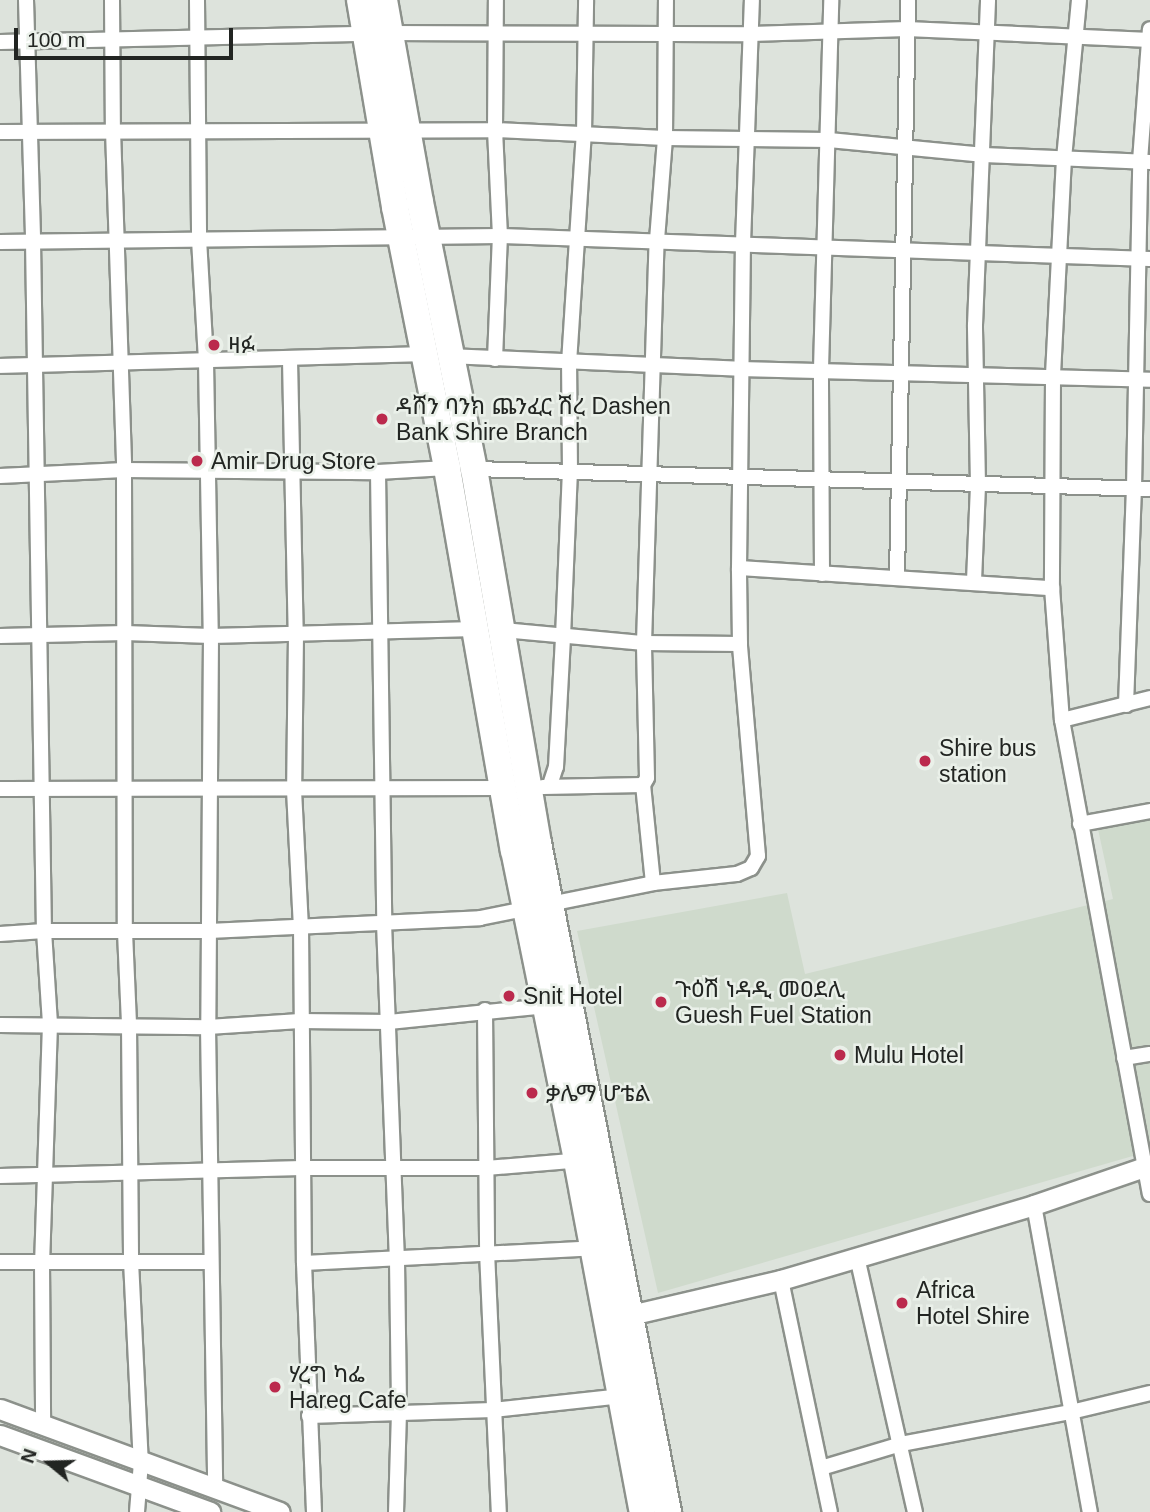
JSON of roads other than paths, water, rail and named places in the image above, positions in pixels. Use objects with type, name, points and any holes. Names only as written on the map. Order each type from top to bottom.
[{"type":"highway","points":[[360,0],[377,34],[408,129],[420,202],[429,236],[447,468],[475,629],[528,788],[526,911],[553,976],[547,1006],[589,1159]]},
{"type":"highway","points":[[384,0],[377,34],[381,129],[401,235],[474,469],[528,788],[552,905],[553,976],[617,1317],[668,1512]]},
{"type":"highway","points":[[617,1317],[622,1396],[643,1512]]},
{"type":"street","points":[[26,0],[31,131],[44,931],[50,1024],[42,1263],[43,1426]]},
{"type":"street","points":[[113,0],[113,130],[124,470],[125,932],[129,1025],[131,1261],[141,1462],[137,1512]]},
{"type":"street","points":[[197,0],[199,239],[206,361],[211,636],[208,1027],[213,1170],[211,1262],[215,1489]]},
{"type":"street","points":[[495,359],[500,236],[495,130],[496,0]]},
{"type":"street","points":[[528,788],[556,767],[570,472],[569,363],[584,134],[586,0]]},
{"type":"street","points":[[653,883],[643,785],[647,778],[644,643],[657,240],[665,138],[666,0]]},
{"type":"street","points":[[0,934],[44,931],[209,932],[480,918],[526,911],[653,883],[737,874],[751,867],[758,856],[740,644],[739,568],[740,369],[752,0]]},
{"type":"street","points":[[822,574],[824,479],[821,369],[831,0]]},
{"type":"street","points":[[897,579],[908,0]]},
{"type":"street","points":[[974,582],[978,485],[975,375],[989,33],[988,0]]},
{"type":"street","points":[[1079,0],[1063,158],[1053,378],[1052,588],[1062,720],[1124,1058],[1147,1166],[1150,1194]]},
{"type":"street","points":[[0,42],[496,32],[751,34],[907,29],[1076,37],[1149,36],[1143,380],[1135,488],[1126,705]]},
{"type":"street","points":[[0,132],[495,130],[665,138],[828,139],[984,155],[1145,162]]},
{"type":"street","points":[[0,242],[401,235],[500,236],[743,243],[903,252],[1145,258]]},
{"type":"street","points":[[0,366],[438,355],[569,363],[1143,380]]},
{"type":"street","points":[[290,360],[296,635],[294,790],[302,926],[302,1168],[314,1512]]},
{"type":"street","points":[[0,475],[124,470],[378,471],[447,468]]},
{"type":"street","points":[[474,469],[1150,489]]},
{"type":"street","points":[[378,471],[384,923],[397,1261],[399,1412],[396,1512]]},
{"type":"street","points":[[739,568],[1052,588]]},
{"type":"street","points":[[0,636],[125,632],[211,636],[296,635],[382,630],[475,629]]},
{"type":"street","points":[[503,630],[644,643],[740,644]]},
{"type":"street","points":[[1062,720],[1150,698]]},
{"type":"street","points":[[0,789],[294,790],[643,785]]},
{"type":"street","points":[[1080,824],[1150,811]]},
{"type":"street","points":[[0,1025],[208,1027],[300,1021],[389,1022],[485,1010],[547,1006]]},
{"type":"street","points":[[485,1010],[488,1252],[499,1512]]},
{"type":"street","points":[[1124,1058],[1150,1054]]},
{"type":"street","points":[[0,1175],[302,1168],[486,1168],[589,1159]]},
{"type":"street","points":[[617,1317],[781,1280],[1034,1205],[1147,1166]]},
{"type":"street","points":[[1034,1205],[1090,1512]]},
{"type":"street","points":[[304,1263],[397,1261],[488,1252],[605,1248]]},
{"type":"street","points":[[858,1257],[915,1512]]},
{"type":"street","points":[[0,1262],[211,1262]]},
{"type":"street","points":[[781,1280],[830,1512]]},
{"type":"street","points":[[821,1468],[901,1444],[1071,1412],[1150,1393]]},
{"type":"street","points":[[309,1416],[493,1410],[622,1396]]},
{"type":"street","points":[[0,1409],[280,1512]]},
{"type":"street","points":[[0,1434],[210,1512]]},
{"type":"place","name":"ዛፉ","points":[[214,345]]},
{"type":"place","name":"ዳሸን ባንክ ጨንፈር ሽረ Dashen Bank Shire Branch","points":[[382,419]]},
{"type":"place","name":"Amir Drug Store","points":[[197,461]]},
{"type":"place","name":"Shire bus station","points":[[925,761]]},
{"type":"place","name":"Snit Hotel","points":[[509,996]]},
{"type":"place","name":"ጉዕሽ ነዳዲ መዐደሊ Guesh Fuel Station","points":[[661,1002]]},
{"type":"place","name":"Mulu Hotel","points":[[840,1055]]},
{"type":"place","name":"ቃሌማ ሆቴል","points":[[532,1093]]},
{"type":"place","name":"Africa Hotel Shire","points":[[902,1303]]},
{"type":"place","name":"ሃረግ ካፌ Hareg Cafe","points":[[275,1387]]}]
